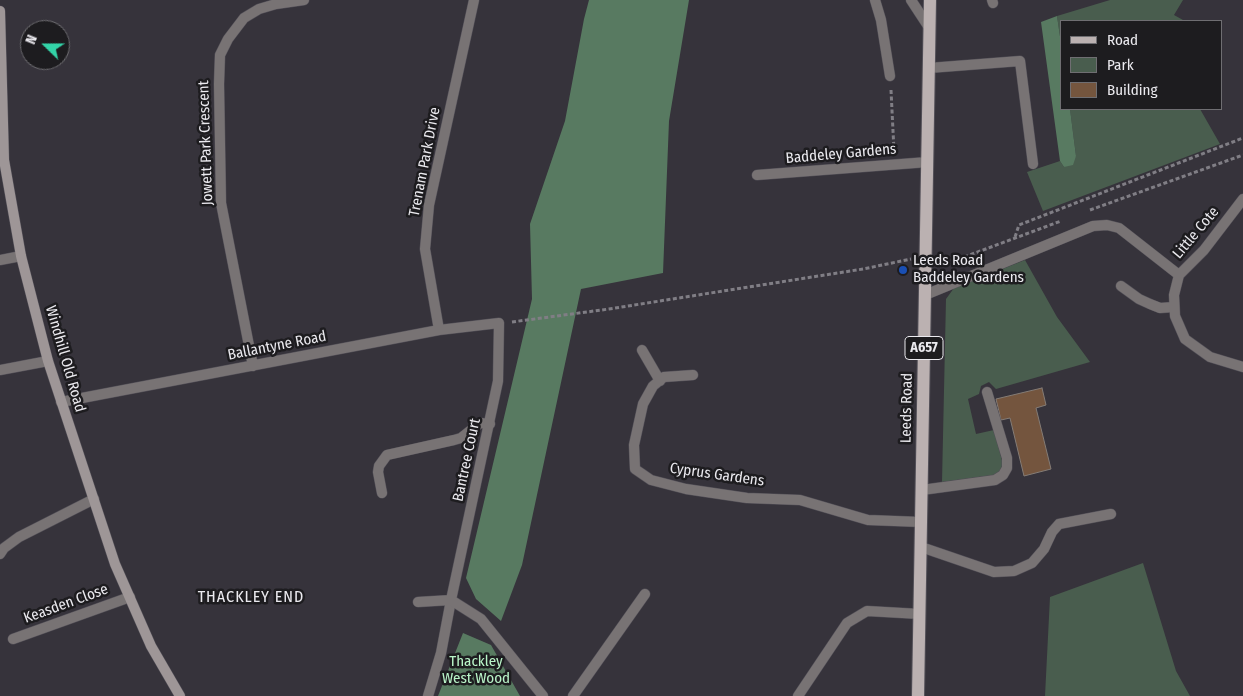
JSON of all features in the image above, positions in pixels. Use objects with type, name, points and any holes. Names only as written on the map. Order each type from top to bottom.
[{"type":"main road","name":"Leeds Road","points":[[918,696],[931,30],[930,0]]},
{"type":"street","name":"Jowett Park Crescent","points":[[253,366],[221,203],[220,55],[228,39],[244,18],[259,9],[276,4],[304,0]]},
{"type":"street","name":"Trenam Park Drive","points":[[439,330],[425,250],[429,205],[474,0]]},
{"type":"street","points":[[875,0],[881,20],[890,76]]},
{"type":"street","points":[[911,0],[931,30]]},
{"type":"street","name":"Windhill Old Road","points":[[0,11],[4,160],[21,256],[48,360],[115,564],[151,646],[180,696]]},
{"type":"street","points":[[930,68],[1020,61],[1033,164]]},
{"type":"street","name":"Baddeley Gardens","points":[[757,175],[928,162]]},
{"type":"street","name":"Little Cote","points":[[1243,199],[1204,250],[1179,275],[1174,295],[1175,316],[1184,339],[1210,357],[1243,367]]},
{"type":"street","points":[[925,295],[1093,226],[1107,225],[1119,228],[1179,275]]},
{"type":"street","points":[[0,260],[21,256]]},
{"type":"street","points":[[1121,286],[1139,299],[1160,308],[1174,307]]},
{"type":"street","name":"Ballantyne Road","points":[[61,402],[439,330],[499,323]]},
{"type":"street","name":"Bantree Court","points":[[428,696],[441,653],[490,424],[498,381],[499,323]]},
{"type":"street","points":[[642,350],[660,381],[664,377],[693,375]]},
{"type":"street","points":[[0,370],[48,360]]},
{"type":"street","name":"Cyprus Gardens","points":[[660,381],[654,386],[643,404],[634,445],[635,469],[651,480],[686,489],[747,498],[800,500],[868,520],[922,522]]},
{"type":"street","points":[[922,490],[994,480],[1003,475],[1007,468],[1007,458],[987,392]]},
{"type":"street","points":[[382,493],[378,472],[379,466],[387,455],[461,438],[474,426],[490,424]]},
{"type":"street","points":[[0,552],[19,537],[94,499]]},
{"type":"street","points":[[921,547],[994,572],[1014,571],[1032,563],[1044,549],[1052,532],[1059,524],[1111,514]]},
{"type":"street","points":[[573,696],[645,594]]},
{"type":"street","name":"Keasden Close","points":[[13,638],[130,597]]},
{"type":"street","points":[[418,602],[451,600],[480,619],[543,696]]},
{"type":"street","points":[[798,696],[847,623],[867,611],[920,614]]},
{"type":"path","points":[[890,76],[895,164]]},
{"type":"path","points":[[1015,238],[1019,225],[1243,138]]},
{"type":"path","points":[[499,323],[609,309],[863,269],[926,256]]},
{"type":"green space","points":[[589,0],[689,0],[669,121],[663,273],[581,289],[522,565],[501,621],[476,599],[466,578],[532,299],[530,224],[565,121]]},
{"type":"green space","points":[[1110,0],[1183,0],[1174,15],[1183,20],[1060,20],[1060,36],[1057,16]]},
{"type":"green space","points":[[1057,16],[1060,36],[1060,110],[1070,110],[1076,156],[1073,165],[1064,167],[1060,161],[1041,22]]},
{"type":"green space","points":[[1070,110],[1201,110],[1220,144],[1043,211],[1027,172],[1060,161],[1064,167],[1076,156]]},
{"type":"green space","points":[[1025,260],[1057,317],[1090,362],[996,389],[989,382],[981,386],[979,394],[968,399],[976,434],[994,430],[1003,464],[1000,471],[994,475],[942,482],[946,299],[954,288]]},
{"type":"green space","points":[[1143,563],[1176,671],[1190,696],[1045,696],[1050,597]]},
{"type":"green space","name":"Thackley West Wood","points":[[463,633],[491,645],[520,696],[438,696]]},
{"type":"building","points":[[1042,388],[1046,405],[1036,408],[1051,469],[1024,476],[1010,418],[1001,420],[996,399]]},
{"type":"place","name":"Leeds Road Baddeley Gardens","points":[[903,270]]},
{"type":"district","name":"THACKLEY END","points":[[251,598]]}]
